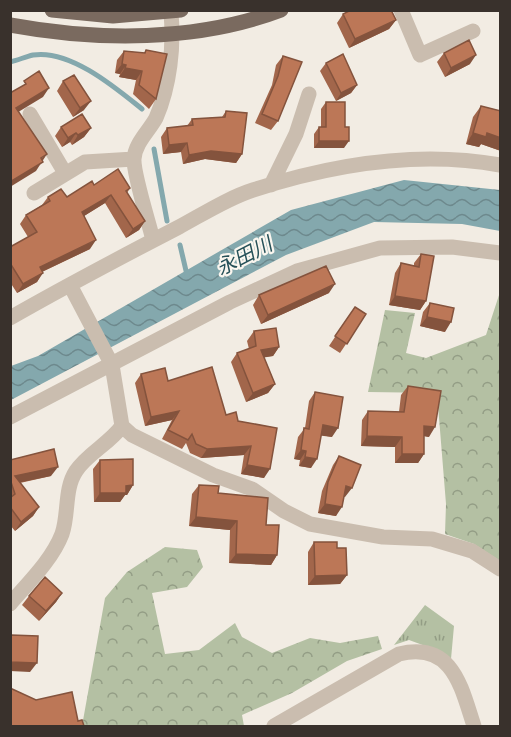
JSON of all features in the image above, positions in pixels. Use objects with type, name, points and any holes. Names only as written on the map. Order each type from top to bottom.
[{"type":"main road","points":[[10,25],[92,35],[173,33],[218,26],[281,10]]},
{"type":"main road","points":[[59,11],[113,16],[176,12]]},
{"type":"street","points":[[401,10],[420,55],[473,31]]},
{"type":"street","points":[[153,240],[134,159],[139,142],[156,118],[173,48],[176,12]]},
{"type":"street","points":[[271,185],[296,134],[309,94]]},
{"type":"street","points":[[30,114],[65,173]]},
{"type":"street","points":[[10,318],[153,240],[251,190],[297,176],[374,162],[425,158],[501,165]]},
{"type":"street","points":[[34,194],[85,162],[134,159]]},
{"type":"street","points":[[10,417],[230,302],[297,271],[380,248],[452,247],[501,253]]},
{"type":"street","points":[[70,285],[112,365],[122,426],[149,446],[225,481],[252,489],[284,512],[310,524],[383,537],[432,539],[472,551],[501,569]]},
{"type":"street","points":[[10,604],[47,560],[62,534],[68,494],[75,472],[111,440],[122,426]]},
{"type":"street","points":[[274,726],[399,654],[420,651],[433,655],[453,668],[474,726]]},
{"type":"green space","points":[[500,292],[500,561],[474,544],[445,534],[446,504],[437,393],[368,392],[385,310],[415,313],[406,353],[426,358],[486,335]]},
{"type":"green space","points":[[165,547],[197,550],[203,567],[187,587],[152,593],[165,654],[199,650],[235,623],[242,637],[272,653],[310,638],[340,643],[378,636],[382,649],[347,661],[292,693],[242,715],[244,726],[82,726],[105,598],[127,572]]},
{"type":"green space","points":[[425,605],[454,626],[451,659],[439,651],[409,640],[394,645]]},
{"type":"water","name":"永田川","points":[[404,180],[500,190],[500,231],[462,224],[374,222],[286,255],[11,400],[11,366],[38,356],[291,210]]},
{"type":"building","points":[[351,10],[391,10],[396,20],[355,39],[343,14]]},
{"type":"building","points":[[469,40],[476,55],[451,68],[444,53]]},
{"type":"building","points":[[146,50],[167,54],[156,99],[139,85],[142,71],[125,68],[126,65],[122,64],[124,51],[145,53]]},
{"type":"building","points":[[343,54],[357,85],[341,93],[326,63]]},
{"type":"building","points":[[283,56],[302,62],[278,121],[262,114],[278,76]]},
{"type":"building","points":[[39,71],[49,88],[16,108],[47,154],[41,158],[43,162],[10,182],[10,93],[26,84],[24,81]]},
{"type":"building","points":[[74,75],[91,101],[80,108],[63,81]]},
{"type":"building","points":[[326,102],[345,102],[345,127],[349,127],[349,141],[319,141],[319,127],[326,127]]},
{"type":"building","points":[[481,106],[501,111],[501,138],[487,133],[486,137],[473,133]]},
{"type":"building","points":[[226,111],[247,113],[242,154],[211,151],[189,155],[187,143],[169,145],[167,128],[193,125],[192,119],[225,117]]},
{"type":"building","points":[[82,114],[91,128],[68,138],[61,127]]},
{"type":"building","points":[[118,169],[130,188],[126,191],[145,221],[133,229],[111,195],[82,212],[96,240],[40,267],[43,273],[23,284],[10,263],[10,247],[37,232],[26,215],[50,201],[48,197],[61,189],[67,197],[92,181],[94,185]]},
{"type":"building","points":[[421,254],[434,256],[426,301],[395,296],[401,263],[419,267]]},
{"type":"building","points":[[326,266],[335,284],[268,315],[259,295]]},
{"type":"building","points":[[430,303],[454,308],[451,322],[427,317]]},
{"type":"building","points":[[355,307],[366,314],[347,344],[335,336]]},
{"type":"building","points":[[276,328],[279,347],[261,350],[275,384],[253,393],[237,353],[256,346],[254,331]]},
{"type":"building","points":[[212,367],[226,415],[236,412],[238,421],[277,428],[270,469],[247,465],[251,446],[207,449],[196,444],[192,434],[188,440],[168,430],[179,411],[151,417],[141,374],[165,368],[168,381]]},
{"type":"building","points":[[408,386],[441,391],[435,427],[424,426],[424,454],[402,454],[402,437],[367,436],[368,411],[404,412]]},
{"type":"building","points":[[315,392],[343,397],[338,428],[323,425],[317,459],[305,457],[306,451],[301,450],[304,428],[309,429]]},
{"type":"building","points":[[54,449],[58,467],[15,476],[39,507],[21,522],[10,507],[10,498],[15,494],[10,479],[10,460]]},
{"type":"building","points":[[339,456],[361,465],[352,488],[346,486],[342,507],[325,504],[328,482]]},
{"type":"building","points":[[133,459],[133,485],[126,486],[126,493],[100,493],[100,460]]},
{"type":"building","points":[[199,485],[219,486],[218,493],[268,498],[266,525],[279,525],[277,555],[236,554],[237,521],[196,517]]},
{"type":"building","points":[[314,542],[337,542],[337,548],[346,548],[347,575],[315,576]]},
{"type":"building","points":[[45,577],[62,593],[46,611],[29,596]]},
{"type":"building","points":[[11,635],[38,636],[37,663],[10,662]]},
{"type":"building","points":[[10,688],[36,700],[72,692],[78,721],[82,720],[84,726],[10,726]]},
{"type":"waterway","points":[[10,62],[33,55],[62,58],[92,72],[142,109]]},
{"type":"waterway","points":[[154,149],[167,221]]},
{"type":"waterway","points":[[180,245],[187,275]]}]
